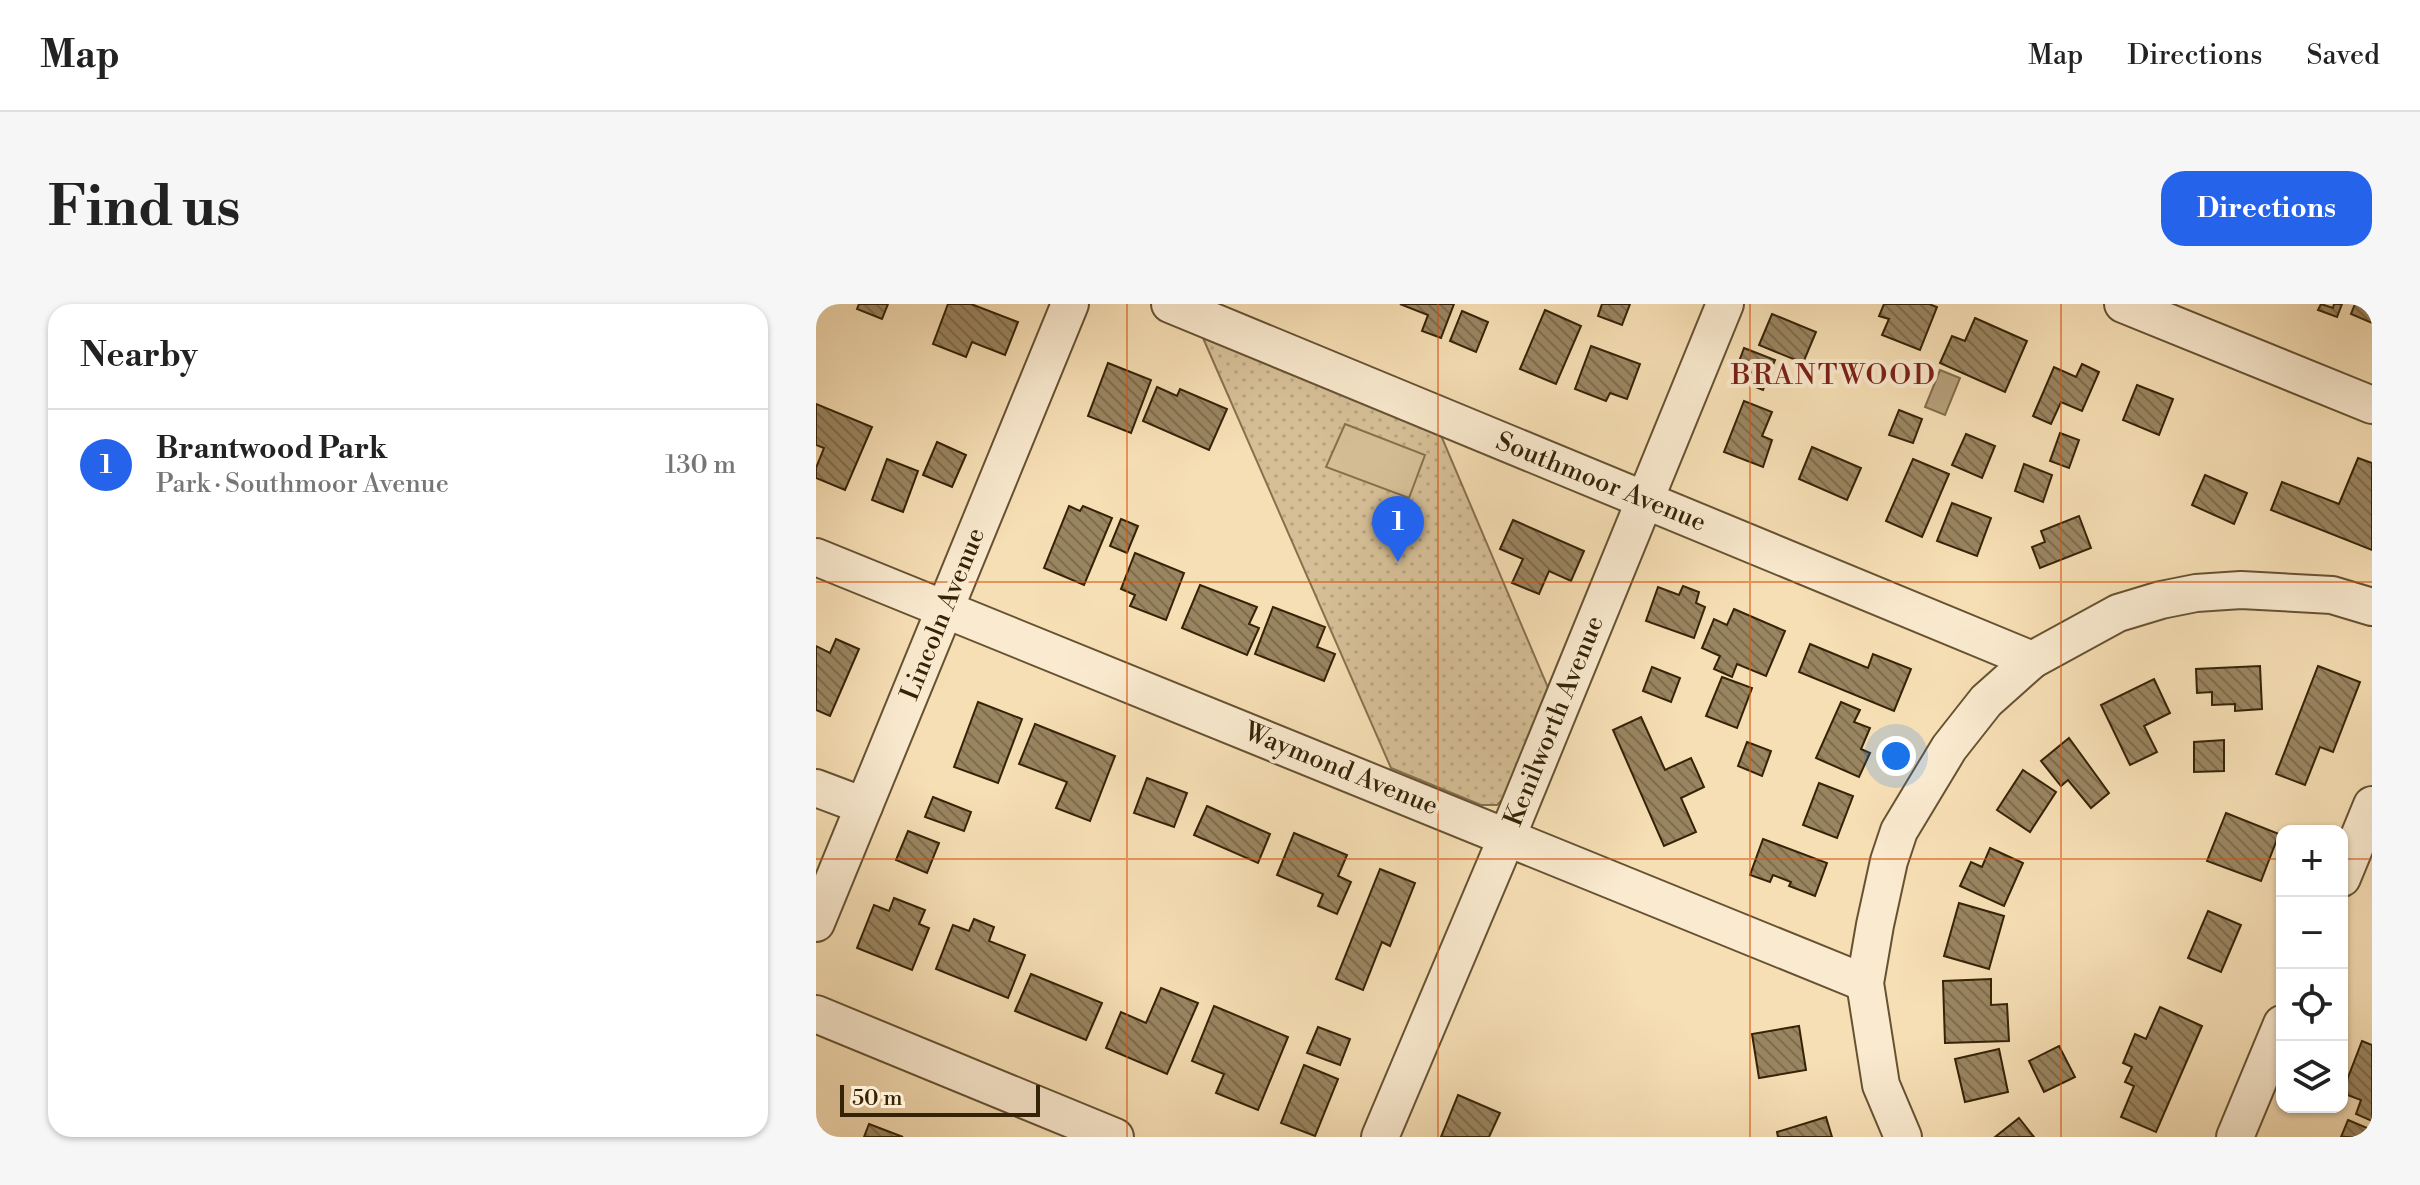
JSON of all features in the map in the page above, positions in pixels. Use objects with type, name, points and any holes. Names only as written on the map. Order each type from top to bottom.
[{"type":"street","name":"Lincoln Avenue","points":[[816,923],[1070,304]]},
{"type":"street","name":"Southmoor Avenue","points":[[1170,304],[2032,660]]},
{"type":"street","name":"Kenilworth Avenue","points":[[1380,1137],[1507,837],[1725,304]]},
{"type":"street","points":[[2123,304],[2372,405]]},
{"type":"street","name":"Waymond Avenue","points":[[816,557],[1865,983]]},
{"type":"street","points":[[1903,1137],[1881,1085],[1865,983],[1889,861],[1899,831],[1949,748],[1986,701],[2032,660],[2118,613],[2161,600],[2196,593],[2241,590],[2332,595],[2372,607]]},
{"type":"street","points":[[816,788],[864,806]]},
{"type":"street","points":[[2348,863],[2372,805]]},
{"type":"street","points":[[816,1014],[1115,1137]]},
{"type":"street","points":[[2235,1137],[2276,1038]]},
{"type":"shaded area","points":[[1203,338],[1440,433],[1549,690],[1507,795],[1497,805],[1481,805],[1391,768]]},
{"type":"shaded area","points":[[1940,370],[1960,378],[1945,415],[1925,407]]},
{"type":"shaded area","points":[[1345,424],[1425,455],[1409,498],[1326,467]]},
{"type":"building","points":[[859,304],[888,304],[882,319],[857,309]]},
{"type":"building","points":[[948,304],[971,304],[1018,322],[1005,355],[972,342],[966,357],[933,344]]},
{"type":"building","points":[[1400,304],[1454,304],[1441,338],[1422,331],[1428,315]]},
{"type":"building","points":[[1602,304],[1630,304],[1622,325],[1598,316]]},
{"type":"building","points":[[1884,304],[1929,304],[1937,307],[1920,350],[1882,335],[1889,319],[1879,316]]},
{"type":"building","points":[[2321,304],[2333,308],[2334,304],[2342,304],[2337,317],[2318,310]]},
{"type":"building","points":[[2355,304],[2372,304],[2372,323],[2351,314]]},
{"type":"building","points":[[1545,310],[1581,326],[1556,384],[1520,369]]},
{"type":"building","points":[[1462,311],[1488,322],[1476,352],[1450,341]]},
{"type":"building","points":[[1772,314],[1816,332],[1803,363],[1759,345]]},
{"type":"building","points":[[1975,318],[2027,341],[2005,392],[1940,363],[1952,336],[1965,341]]},
{"type":"building","points":[[1591,346],[1640,364],[1627,399],[1610,393],[1606,401],[1575,389]]},
{"type":"building","points":[[1744,348],[1775,360],[1763,390],[1733,378]]},
{"type":"building","points":[[1108,363],[1151,380],[1131,433],[1088,416]]},
{"type":"building","points":[[2082,364],[2099,372],[2082,411],[2061,402],[2051,424],[2033,416],[2054,367],[2076,377]]},
{"type":"building","points":[[2137,385],[2173,399],[2159,435],[2123,420]]},
{"type":"building","points":[[1157,387],[1177,396],[1180,389],[1227,409],[1209,450],[1143,421]]},
{"type":"building","points":[[1744,401],[1772,412],[1762,436],[1772,440],[1763,467],[1724,452]]},
{"type":"building","points":[[816,404],[872,427],[845,490],[816,478],[816,468],[824,448],[816,445]]},
{"type":"building","points":[[1899,410],[1922,419],[1913,443],[1889,435]]},
{"type":"building","points":[[2060,433],[2079,440],[2069,468],[2050,461]]},
{"type":"building","points":[[1966,434],[1995,446],[1982,478],[1952,465]]},
{"type":"building","points":[[937,442],[966,455],[952,487],[923,475]]},
{"type":"building","points":[[1812,447],[1861,468],[1847,500],[1799,479]]},
{"type":"building","points":[[2358,458],[2372,463],[2372,550],[2271,510],[2282,482],[2339,504]]},
{"type":"building","points":[[887,459],[918,471],[903,512],[872,500]]},
{"type":"building","points":[[1913,459],[1949,474],[1922,537],[1886,521]]},
{"type":"building","points":[[2024,464],[2052,475],[2043,502],[2015,491]]},
{"type":"building","points":[[2205,475],[2247,493],[2234,524],[2192,505]]},
{"type":"building","points":[[1952,503],[1991,518],[1977,556],[1937,541]]},
{"type":"building","points":[[1069,506],[1080,511],[1083,506],[1112,518],[1084,585],[1044,568]]},
{"type":"building","points":[[2079,516],[2091,548],[2040,568],[2032,547],[2045,542],[2041,531]]},
{"type":"building","points":[[1121,519],[1138,526],[1127,553],[1110,546]]},
{"type":"building","points":[[1513,520],[1584,551],[1571,581],[1549,571],[1539,594],[1512,583],[1523,559],[1500,549]]},
{"type":"building","points":[[1135,553],[1184,573],[1166,620],[1130,606],[1135,595],[1121,589]]},
{"type":"building","points":[[1200,585],[1257,607],[1249,624],[1259,628],[1247,655],[1182,628]]},
{"type":"building","points":[[1683,586],[1699,592],[1696,603],[1705,607],[1694,638],[1646,621],[1658,587],[1679,595]]},
{"type":"building","points":[[1273,607],[1325,627],[1317,647],[1335,654],[1324,681],[1255,654]]},
{"type":"building","points":[[1734,609],[1785,631],[1766,676],[1737,664],[1732,677],[1714,669],[1720,656],[1702,648],[1714,619],[1727,625]]},
{"type":"building","points":[[836,639],[859,649],[830,716],[816,710],[816,646],[830,653]]},
{"type":"building","points":[[1810,644],[1868,668],[1873,654],[1911,669],[1894,711],[1799,672]]},
{"type":"building","points":[[2260,666],[2262,709],[2235,711],[2235,704],[2212,705],[2212,692],[2197,693],[2196,669]]},
{"type":"building","points":[[2318,666],[2360,682],[2333,752],[2320,747],[2305,785],[2276,774]]},
{"type":"building","points":[[1652,667],[1680,678],[1671,702],[1643,691]]},
{"type":"building","points":[[1722,677],[1752,688],[1737,728],[1706,716]]},
{"type":"building","points":[[2154,679],[2170,713],[2144,726],[2157,752],[2130,765],[2101,705]]},
{"type":"building","points":[[978,702],[1022,719],[998,783],[954,767]]},
{"type":"building","points":[[1841,702],[1860,710],[1854,722],[1870,728],[1861,749],[1870,753],[1859,777],[1816,758]]},
{"type":"building","points":[[1641,717],[1665,770],[1691,758],[1704,787],[1681,798],[1696,832],[1664,846],[1613,730]]},
{"type":"building","points":[[1035,724],[1115,756],[1090,821],[1056,808],[1067,782],[1019,764]]},
{"type":"building","points":[[2069,738],[2109,793],[2091,808],[2068,780],[2061,786],[2041,761]]},
{"type":"building","points":[[2224,740],[2224,771],[2194,772],[2194,742]]},
{"type":"building","points":[[1747,742],[1771,751],[1762,776],[1738,766]]},
{"type":"building","points":[[2023,770],[2056,792],[2030,832],[1997,810]]},
{"type":"building","points":[[1147,778],[1187,793],[1174,827],[1134,813]]},
{"type":"building","points":[[1819,783],[1853,796],[1837,838],[1803,825]]},
{"type":"building","points":[[933,797],[971,812],[964,831],[925,817]]},
{"type":"building","points":[[1207,806],[1270,834],[1258,863],[1194,835]]},
{"type":"building","points":[[2226,813],[2276,833],[2276,842],[2261,881],[2207,861]]},
{"type":"building","points":[[908,831],[939,843],[927,873],[896,860]]},
{"type":"building","points":[[1294,833],[1347,855],[1338,876],[1351,882],[1337,914],[1318,906],[1323,894],[1277,875]]},
{"type":"building","points":[[1763,839],[1827,863],[1815,896],[1789,886],[1791,882],[1773,875],[1770,882],[1750,875]]},
{"type":"building","points":[[1990,848],[2023,863],[2004,906],[1960,886],[1971,862],[1982,867]]},
{"type":"building","points":[[1380,869],[1415,883],[1390,946],[1382,942],[1363,990],[1336,979]]},
{"type":"building","points":[[894,898],[925,910],[919,924],[929,928],[912,970],[857,948],[874,905],[889,911]]},
{"type":"building","points":[[1959,903],[2004,916],[1989,969],[1944,956]]},
{"type":"building","points":[[2208,911],[2241,925],[2221,972],[2188,958]]},
{"type":"building","points":[[974,919],[994,927],[989,941],[1025,955],[1008,998],[936,969],[953,925],[969,931]]},
{"type":"building","points":[[1031,974],[1102,1003],[1086,1040],[1015,1011]]},
{"type":"building","points":[[1991,979],[1991,1005],[2007,1004],[2009,1041],[1945,1043],[1943,981]]},
{"type":"building","points":[[1161,988],[1198,1003],[1167,1074],[1106,1048],[1121,1012],[1146,1023]]},
{"type":"building","points":[[1214,1006],[1288,1037],[1258,1110],[1216,1093],[1224,1074],[1192,1061]]},
{"type":"building","points":[[2160,1007],[2202,1026],[2156,1132],[2121,1117],[2134,1086],[2125,1082],[2132,1067],[2123,1063],[2135,1034],[2146,1039]]},
{"type":"building","points":[[1799,1026],[1806,1070],[1759,1078],[1752,1034]]},
{"type":"building","points":[[1318,1027],[1350,1039],[1340,1065],[1307,1053]]},
{"type":"building","points":[[2362,1041],[2372,1045],[2372,1121],[2356,1114],[2361,1100],[2348,1095],[2348,1077]]},
{"type":"building","points":[[2059,1046],[2075,1077],[2044,1092],[2029,1061]]},
{"type":"building","points":[[1999,1049],[2008,1092],[1965,1102],[1955,1059]]},
{"type":"building","points":[[1304,1065],[1338,1079],[1315,1136],[1281,1123]]},
{"type":"building","points":[[1458,1095],[1500,1113],[1489,1137],[1441,1137]]},
{"type":"building","points":[[1826,1117],[1832,1137],[1778,1137],[1777,1132]]},
{"type":"building","points":[[2019,1118],[2034,1137],[1995,1137]]},
{"type":"building","points":[[2348,1120],[2372,1130],[2372,1137],[2341,1137]]},
{"type":"building","points":[[869,1124],[903,1137],[864,1137]]},
{"type":"place","name":"Brantwood Park","points":[[1398,562]]},
{"type":"district","name":"BRANTWOOD","points":[[1834,375]]}]
